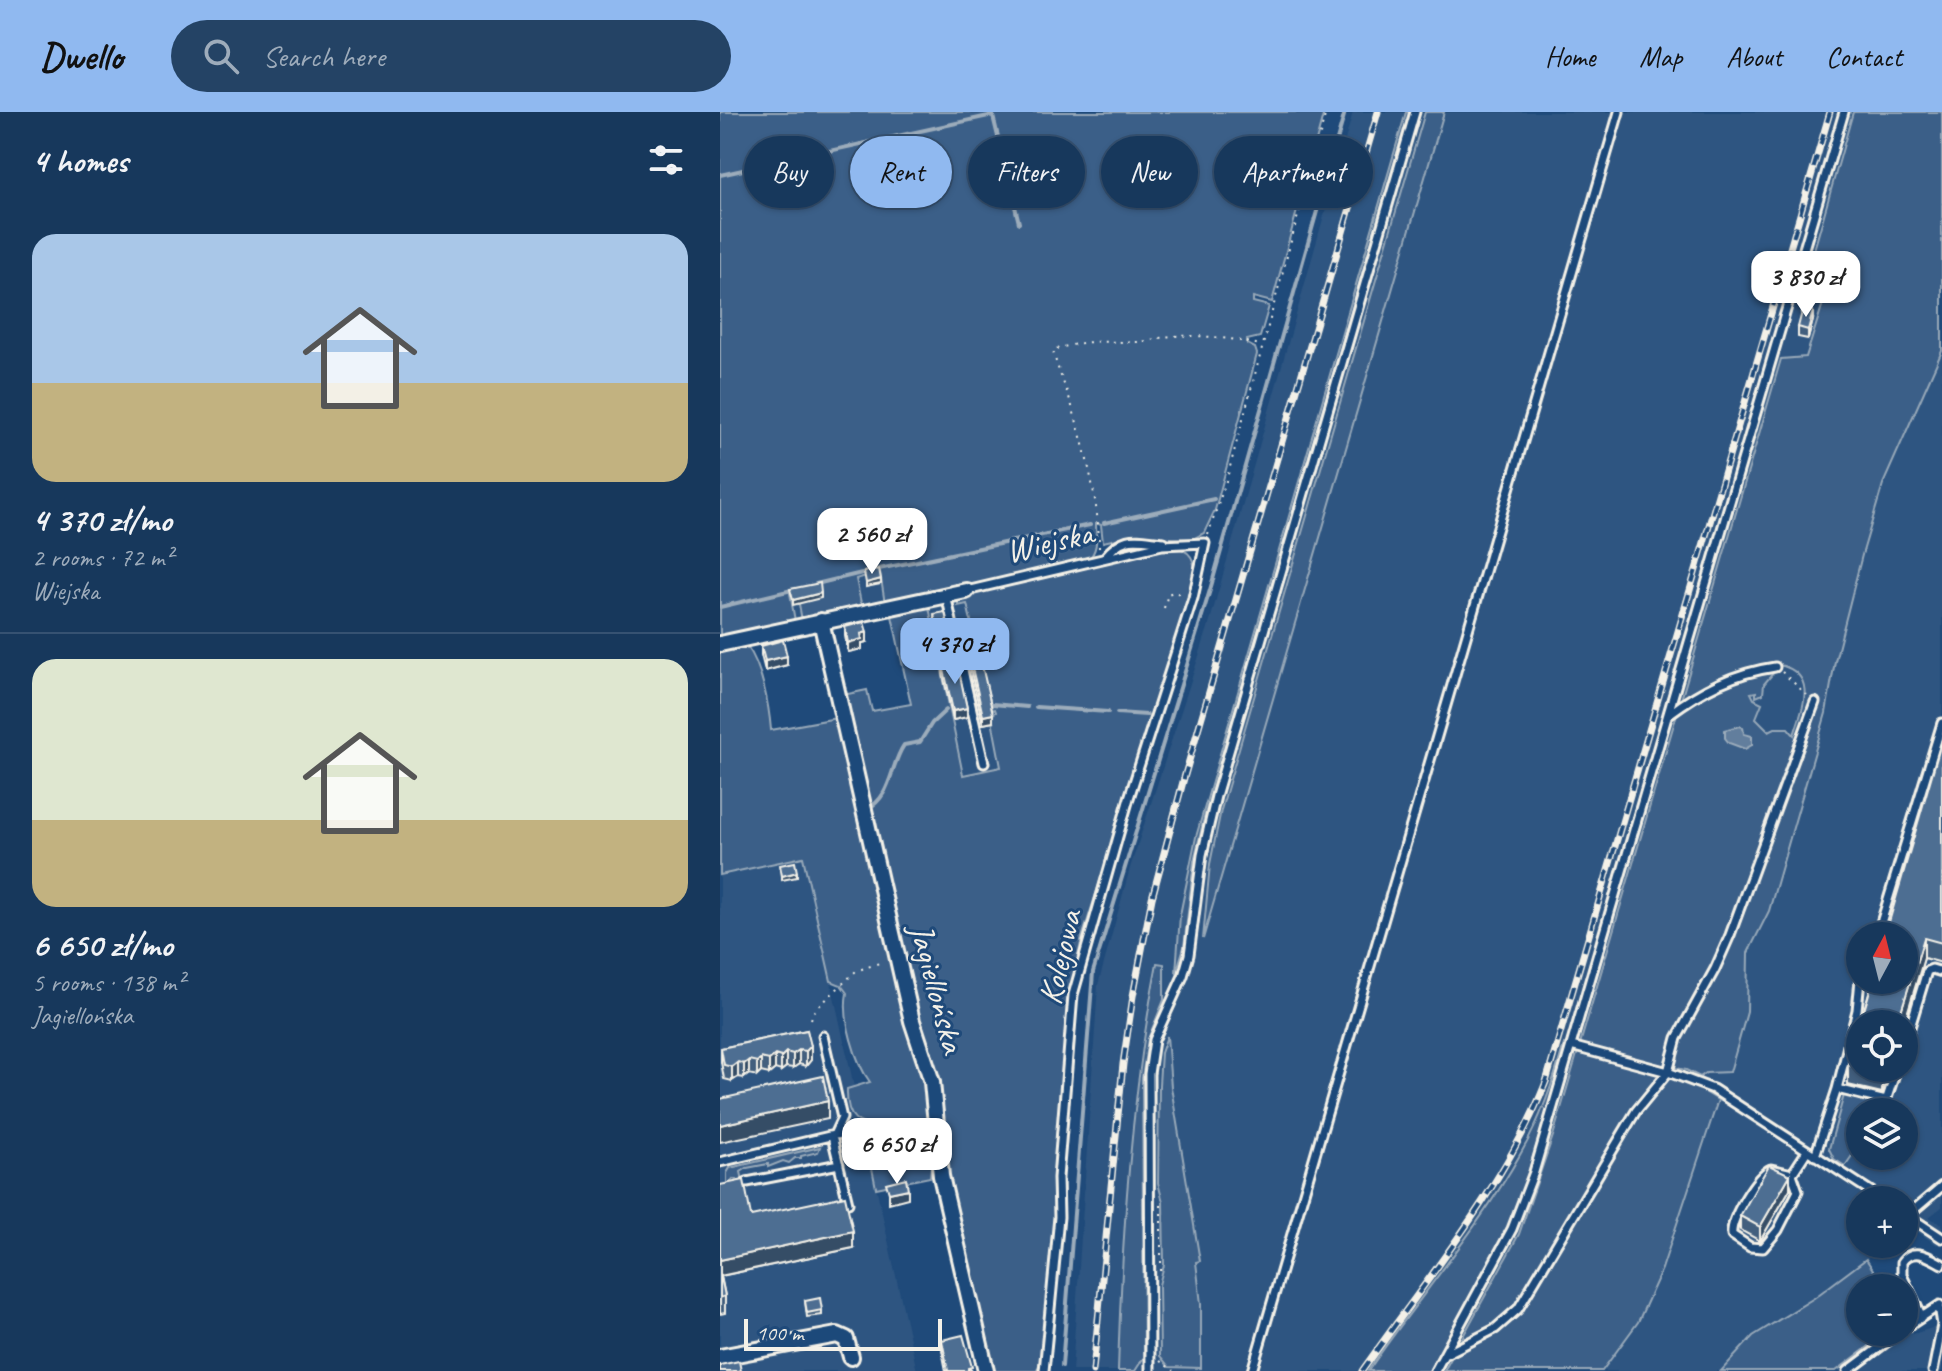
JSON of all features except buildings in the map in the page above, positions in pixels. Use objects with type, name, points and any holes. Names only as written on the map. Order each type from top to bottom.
[{"type":"street","name":"Wiejska","points":[[720,644],[966,591]]},
{"type":"street","name":"Jagiellońska","points":[[821,621],[912,1021],[932,1082],[941,1176],[986,1371]]},
{"type":"street","points":[[720,1357],[837,1335],[846,1339],[851,1357]]},
{"type":"lane","points":[[1150,1371],[1151,1052],[1187,965],[1202,855],[1216,796],[1415,112]]},
{"type":"lane","points":[[1252,1371],[1619,112]]},
{"type":"lane","points":[[1435,1371],[1512,1229],[1525,1198],[1844,112]]},
{"type":"lane","points":[[1101,560],[1116,543],[1127,539],[1152,544]]},
{"type":"lane","name":"Wiejska","points":[[966,591],[1101,560],[1152,544],[1205,543]]},
{"type":"lane","name":"Kolejowa","points":[[1044,1371],[1059,1217],[1058,1178],[1073,995],[1129,798],[1193,598],[1205,543]]},
{"type":"lane","points":[[1184,544],[1197,555],[1199,568]]},
{"type":"lane","points":[[946,595],[984,763]]},
{"type":"lane","points":[[1669,714],[1723,681],[1745,672],[1775,667]]},
{"type":"lane","points":[[1444,1355],[1495,1329],[1518,1309],[1636,1111],[1668,1072],[1677,1038],[1730,935],[1815,702]]},
{"type":"lane","points":[[1881,922],[1942,723]]},
{"type":"lane","points":[[1915,1010],[1927,971],[1942,972]]},
{"type":"lane","points":[[1815,1156],[1837,1089],[1859,994]]},
{"type":"lane","points":[[823,1036],[842,1118],[833,1136],[848,1203]]},
{"type":"lane","points":[[1571,1046],[1668,1072],[1713,1089],[1862,1186]]},
{"type":"lane","points":[[1837,1089],[1886,1101],[1892,1082]]},
{"type":"lane","points":[[720,1162],[833,1136],[860,1133]]},
{"type":"lane","points":[[1792,1174],[1807,1151]]},
{"type":"lane","points":[[747,1182],[839,1164]]},
{"type":"lane","points":[[1771,1169],[1792,1174],[1798,1191],[1795,1199],[1778,1230],[1763,1248],[1750,1247],[1736,1239],[1732,1235],[1732,1224],[1755,1183],[1771,1169]]},
{"type":"lane","points":[[1918,1205],[1942,1186]]},
{"type":"lane","points":[[1918,1222],[1942,1238]]},
{"type":"lane","points":[[1922,1317],[1902,1275],[1902,1262],[1909,1255],[1919,1254],[1942,1264]]},
{"type":"lane","points":[[1918,1320],[1940,1305],[1942,1325],[1933,1371]]},
{"type":"lane","points":[[1848,1371],[1882,1346]]},
{"type":"path","points":[[1205,543],[1217,512],[1326,112]]},
{"type":"path","points":[[1101,560],[1090,480],[1077,425],[1053,350],[1087,341],[1136,342],[1169,336],[1223,338],[1261,345]]},
{"type":"path","points":[[1164,608],[1168,594],[1173,592],[1193,598]]},
{"type":"path","points":[[1775,667],[1815,702]]},
{"type":"path","points":[[811,1019],[814,1011],[856,971],[897,957]]},
{"type":"path","points":[[860,1133],[880,1133],[939,1150]]},
{"type":"path","points":[[1159,1193],[1160,1275]]},
{"type":"path","points":[[1158,1356],[1164,1366],[1174,1371]]},
{"type":"shaded area","points":[[720,112],[1324,112],[1317,136],[1214,136],[1214,208],[1298,208],[1272,302],[1253,297],[1253,302],[1269,306],[1260,337],[1247,340],[1257,354],[1215,510],[1204,533],[1193,539],[1130,536],[1103,542],[1101,525],[1096,523],[1095,547],[1088,559],[1009,580],[885,604],[880,572],[856,579],[862,608],[802,621],[799,604],[790,593],[795,621],[720,639]]},
{"type":"shaded area","points":[[1353,112],[1942,112],[1942,1207],[1929,1217],[1942,1225],[1942,1238],[1937,1245],[1918,1232],[1918,1186],[1846,1186],[1846,1258],[1868,1258],[1876,1274],[1846,1274],[1846,1346],[1918,1346],[1918,1332],[1942,1325],[1942,1371],[1072,1371],[1098,985],[1130,868],[1208,628],[1326,208],[1373,208],[1373,136],[1346,136]]},
{"type":"shaded area","points":[[1406,112],[1409,112],[1205,814],[1194,861],[1184,947],[1176,973],[1180,915],[1196,837]]},
{"type":"shaded area","points":[[1425,112],[1444,112],[1203,939],[1210,864],[1221,810]]},
{"type":"shaded area","points":[[1853,112],[1942,112],[1942,351],[1883,484],[1862,555],[1835,661],[1826,713],[1769,911],[1748,953],[1747,1012],[1730,1072],[1706,1073],[1700,1077],[1686,1070],[1660,1065],[1657,1071],[1695,1086],[1718,1100],[1662,1269],[1638,1322],[1602,1371],[1444,1371],[1519,1234],[1553,1136],[1781,359],[1806,357],[1823,303],[1823,300],[1805,295],[1803,289]],"holes":[[[1780,665],[1792,670],[1804,684],[1805,693],[1794,735],[1788,728],[1769,731],[1756,718],[1762,703],[1754,699],[1751,693],[1756,692],[1756,697],[1763,694],[1764,684]]]},
{"type":"shaded area","points":[[1176,547],[1188,553],[1194,562],[1193,587],[1082,938],[1074,976],[1064,1054],[1053,1251],[1042,1355],[1037,1371],[990,1371],[958,1234],[920,1029],[843,695],[867,690],[872,711],[911,704],[891,611],[928,602],[963,775],[1001,767],[991,715],[996,712],[992,710],[967,604],[958,606],[958,600],[970,594]]},
{"type":"shaded area","points":[[887,570],[894,602],[793,623],[787,591]]},
{"type":"shaded area","points":[[958,600],[958,605],[967,603],[992,709],[995,709],[996,713],[992,715],[1002,767],[963,776],[929,606]]},
{"type":"shaded area","points":[[747,646],[761,675],[771,730],[837,718],[919,1047],[936,1144],[930,1177],[876,1188],[866,1138],[887,1136],[883,1128],[866,1125],[851,1114],[847,1089],[870,1082],[851,1039],[846,1015],[847,993],[841,985],[831,981],[803,857],[720,875],[720,651]]},
{"type":"shaded area","points":[[1743,727],[1744,734],[1752,736],[1752,745],[1745,749],[1729,743],[1725,738],[1725,730]]},
{"type":"shaded area","points":[[803,856],[917,1371],[720,1371],[720,875]]},
{"type":"shaded area","points":[[1157,963],[1164,964],[1164,1000],[1148,1039],[1142,1078],[1144,1357],[1135,1371],[1118,1371],[1129,1166],[1140,1064]]},
{"type":"shaded area","points":[[1167,1036],[1171,1087],[1200,1261],[1196,1262],[1201,1304],[1201,1368],[1169,1367],[1160,1356],[1159,1285],[1164,1265],[1163,1202],[1158,1183],[1159,1085],[1161,1053]]},
{"type":"shaded area","points":[[1564,1044],[1567,1045],[1521,1196],[1508,1227],[1429,1371],[1368,1371],[1467,1237],[1504,1181],[1540,1114]]},
{"type":"shaded area","points":[[1844,1095],[1855,1098],[1846,1098],[1845,1166],[1834,1159],[1829,1149]]},
{"type":"shaded area","points":[[820,1147],[818,1152],[795,1158],[789,1163],[783,1161],[768,1167],[768,1164],[747,1168],[741,1172],[744,1185],[736,1184],[733,1179],[727,1186],[730,1168]]},
{"type":"shaded area","points":[[1866,1259],[1876,1274],[1846,1274]]},
{"type":"shaded area","points":[[1846,1274],[1846,1346],[1869,1346],[1836,1371],[1721,1371],[1753,1336]]},
{"type":"waterway","points":[[992,112],[1019,223]]},
{"type":"waterway","points":[[1062,1366],[1093,972],[1210,590],[1345,112]]},
{"type":"waterway","points":[[720,175],[993,115]]},
{"type":"waterway","points":[[1104,523],[1214,499]]},
{"type":"waterway","points":[[874,570],[1090,525]]},
{"type":"waterway","points":[[816,584],[866,572]]},
{"type":"waterway","points":[[720,607],[792,590]]},
{"type":"waterway","points":[[992,704],[1027,707]]},
{"type":"waterway","points":[[1036,707],[1108,712]]},
{"type":"waterway","points":[[867,809],[886,789],[904,745],[920,742],[932,723],[946,710]]},
{"type":"waterway","points":[[1117,713],[1147,715]]},
{"type":"railway","points":[[1093,1371],[1123,1064],[1152,898],[1184,778],[1378,112]]},
{"type":"railway","points":[[1362,1371],[1487,1195],[1529,1121],[1546,1082],[1830,112]]}]
